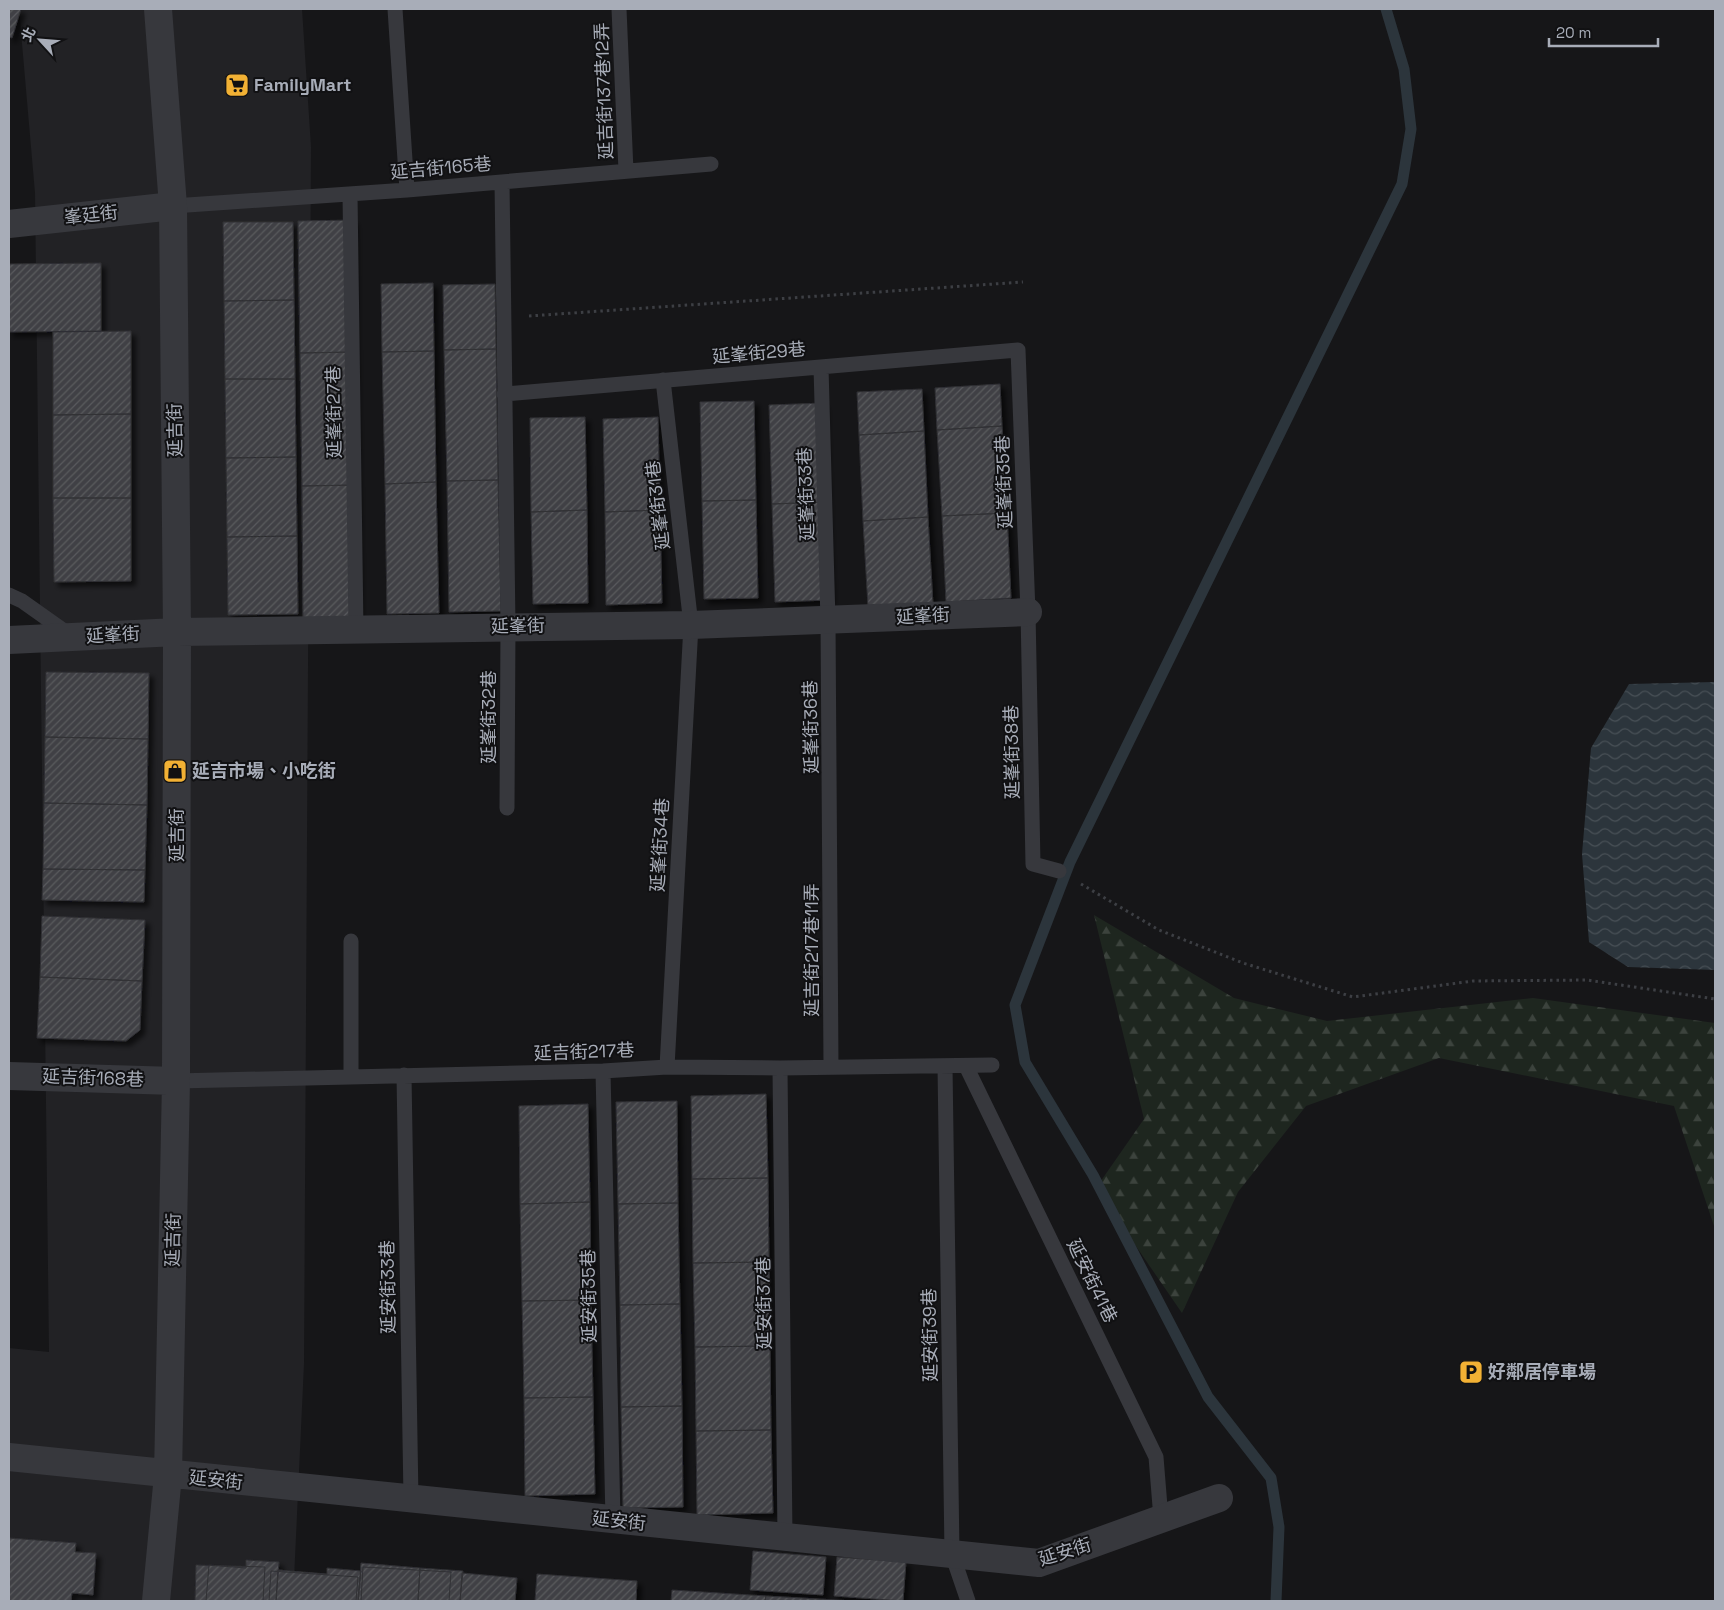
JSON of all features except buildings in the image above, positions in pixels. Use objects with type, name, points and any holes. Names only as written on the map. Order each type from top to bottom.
[{"type":"street","name":"延吉街","points":[[156,1601],[168,1475],[176,1080],[177,632],[173,206],[158,9]]},
{"type":"street","name":"峯廷街","points":[[9,224],[173,206]]},
{"type":"street","name":"延峯街","points":[[9,640],[177,632],[691,625],[1028,612]]},
{"type":"street","name":"延吉街168巷","points":[[9,1076],[176,1080]]},
{"type":"street","name":"延安街","points":[[9,1457],[168,1475],[1040,1563],[1219,1498]]},
{"type":"lane","points":[[395,9],[407,190]]},
{"type":"lane","name":"延吉街137巷12弄","points":[[619,9],[626,172]]},
{"type":"lane","name":"延吉街165巷","points":[[173,206],[407,190],[711,164]]},
{"type":"lane","points":[[502,182],[508,626]]},
{"type":"lane","name":"延峯街27巷","points":[[350,194],[356,629]]},
{"type":"lane","name":"延峯街29巷","points":[[504,394],[1018,350]]},
{"type":"lane","name":"延峯街35巷","points":[[1018,350],[1028,612]]},
{"type":"lane","name":"延峯街33巷","points":[[821,367],[828,621]]},
{"type":"lane","name":"延峯街31巷","points":[[663,380],[691,625]]},
{"type":"lane","points":[[9,595],[22,601],[73,637]]},
{"type":"lane","name":"延峯街38巷","points":[[1028,612],[1033,864],[1059,871]]},
{"type":"lane","name":"延峯街36巷","points":[[828,621],[831,832]]},
{"type":"lane","name":"延峯街34巷","points":[[667,1066],[691,625]]},
{"type":"lane","name":"延峯街32巷","points":[[507,808],[508,626]]},
{"type":"lane","name":"延吉街217巷11弄","points":[[831,832],[831,1067]]},
{"type":"lane","points":[[350,942],[351,1076]]},
{"type":"lane","name":"延吉街217巷","points":[[176,1080],[603,1071],[667,1066],[780,1068],[992,1065]]},
{"type":"lane","name":"延安街39巷","points":[[945,1066],[952,1554],[968,1601]]},
{"type":"lane","name":"延安街41巷","points":[[966,1066],[1156,1457],[1161,1519]]},
{"type":"lane","name":"延安街37巷","points":[[780,1068],[785,1537]]},
{"type":"lane","name":"延安街35巷","points":[[603,1071],[613,1520]]},
{"type":"lane","name":"延安街33巷","points":[[404,1075],[410,1499]]},
{"type":"path","points":[[503,317],[1023,282]]},
{"type":"path","points":[[1059,871],[1160,930],[1243,963],[1353,997],[1473,981],[1587,980],[1715,999]]},
{"type":"shaded area","name":"延吉市場、小吃街","points":[[19,9],[302,9],[311,147],[304,1364],[293,1601],[28,1601],[29,1592],[9,1590],[9,1348],[49,1352],[35,193]]},
{"type":"green space","points":[[1094,915],[1234,998],[1327,1021],[1533,998],[1715,1023],[1715,1229],[1674,1106],[1439,1058],[1306,1106],[1238,1192],[1182,1313],[1096,1188],[1144,1119]]},
{"type":"water","points":[[1715,682],[1715,970],[1628,967],[1589,942],[1582,854],[1591,748],[1629,684]]},
{"type":"waterway","points":[[1276,1601],[1279,1527],[1271,1478],[1208,1397],[1093,1175],[1025,1062],[1015,1005],[1070,862],[1402,184],[1411,129],[1404,69],[1386,9]]},
{"type":"place","name":"FamilyMart","points":[[237,85]]},
{"type":"place","name":"延吉市場、小吃街","points":[[175,771]]},
{"type":"place","name":"好鄰居停車場","points":[[1471,1372]]}]
